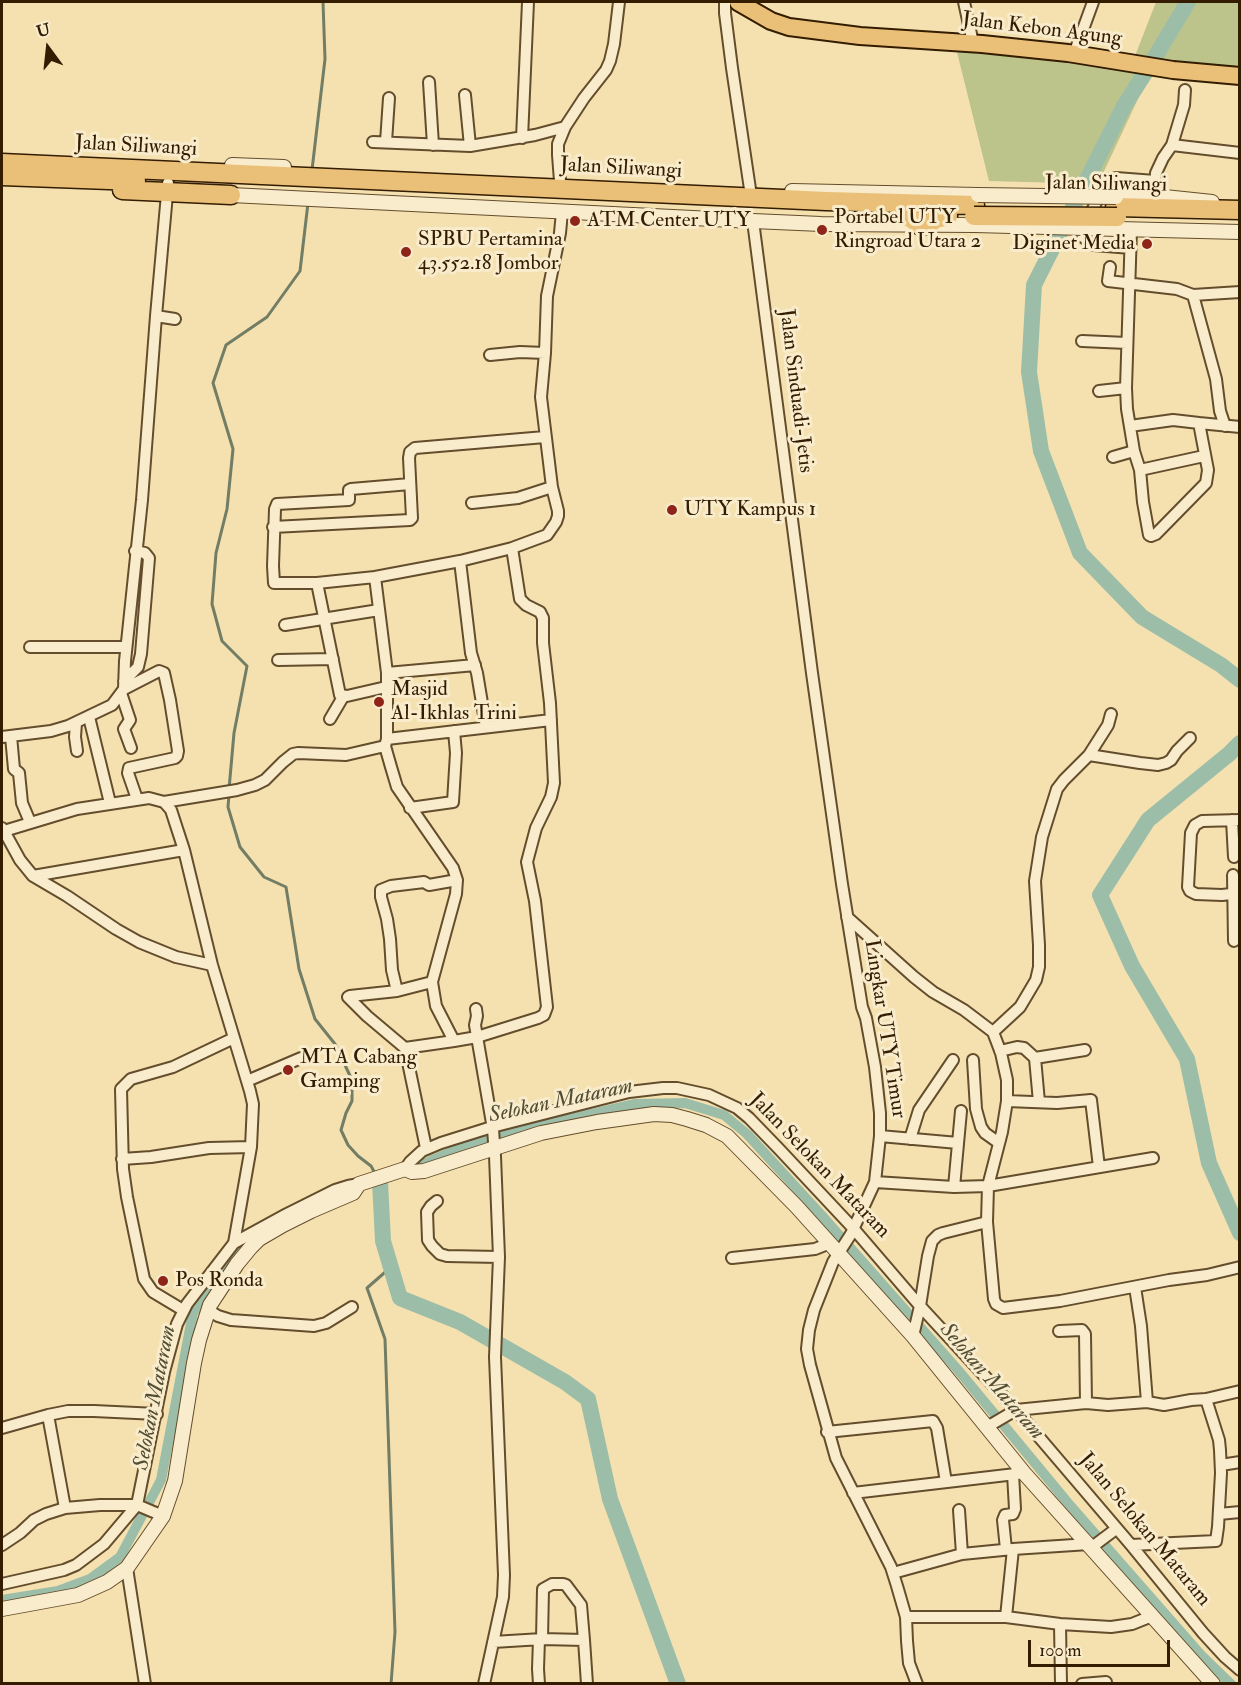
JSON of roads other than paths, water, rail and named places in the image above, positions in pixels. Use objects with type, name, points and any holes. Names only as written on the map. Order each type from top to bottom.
[{"type":"highway","points":[[2,154],[231,180]]},
{"type":"highway","name":"Jalan Siliwangi","points":[[2,163],[231,180],[930,200],[976,210],[1239,219]]},
{"type":"highway","name":"Jalan Siliwangi","points":[[2,176],[168,187],[231,180]]},
{"type":"highway","points":[[2,185],[168,187]]},
{"type":"highway","name":"Jalan Siliwangi","points":[[348,185],[447,196],[903,215],[948,216],[976,210]]},
{"type":"highway","name":"Jalan Siliwangi","points":[[1120,216],[1239,209]]},
{"type":"highway","points":[[903,215],[923,225],[948,216]]},
{"type":"main road","name":"Jalan Kebon Agung","points":[[738,2],[771,21],[789,27],[860,36],[973,43],[1074,54],[1173,70],[1239,76]]},
{"type":"street","points":[[522,138],[528,2]]},
{"type":"street","points":[[560,180],[558,144],[565,127],[610,61],[618,2]]},
{"type":"street","points":[[725,2],[730,57],[750,189]]},
{"type":"street","points":[[964,2],[973,43]]},
{"type":"street","points":[[1074,54],[1093,2]]},
{"type":"street","points":[[429,82],[433,145]]},
{"type":"street","points":[[1155,196],[1156,173],[1172,145],[1184,105],[1185,90]]},
{"type":"street","points":[[465,95],[470,146]]},
{"type":"street","points":[[386,142],[389,98]]},
{"type":"street","points":[[373,142],[470,146],[522,138],[565,127]]},
{"type":"street","points":[[1172,145],[1239,153]]},
{"type":"street","points":[[1131,248],[1094,245],[1083,237],[1082,233],[1107,180],[1116,178],[1155,181]]},
{"type":"street","points":[[348,185],[560,180],[930,200]]},
{"type":"street","points":[[348,185],[562,212],[753,221],[923,225],[976,210]]},
{"type":"street","points":[[131,748],[124,729],[130,720],[123,688],[135,551],[142,500],[168,187]]},
{"type":"street","points":[[1120,216],[1155,196],[1222,203],[1239,209]]},
{"type":"street","points":[[410,484],[351,489],[349,500],[277,504],[273,527],[273,582],[276,584],[317,583],[375,577],[460,561],[548,536],[556,522],[558,511],[552,487],[540,397],[545,353],[547,296],[562,212]]},
{"type":"street","points":[[1120,216],[1131,248],[1126,388],[1130,426],[1140,470],[1149,535],[1156,534],[1206,483],[1208,470],[1199,423]]},
{"type":"street","points":[[1120,216],[1239,232]]},
{"type":"street","name":"Jalan Sinduadi-Jetis","points":[[753,221],[812,673]]},
{"type":"street","points":[[1110,267],[1108,281],[1177,289],[1193,295],[1239,292]]},
{"type":"street","points":[[1193,295],[1225,426]]},
{"type":"street","points":[[156,316],[175,319]]},
{"type":"street","points":[[1082,341],[1127,343]]},
{"type":"street","points":[[490,355],[520,352],[545,353]]},
{"type":"street","points":[[1098,391],[1126,388]]},
{"type":"street","points":[[1130,426],[1173,420],[1239,427]]},
{"type":"street","points":[[273,527],[410,520],[412,518],[408,458],[410,452],[415,448],[545,437]]},
{"type":"street","points":[[1113,457],[1134,451]]},
{"type":"street","points":[[1140,470],[1204,456]]},
{"type":"street","points":[[472,504],[518,498],[552,487]]},
{"type":"street","points":[[405,1048],[477,1037],[538,1018],[545,1013],[547,1007],[535,901],[527,862],[536,828],[553,790],[554,762],[543,643],[543,618],[540,612],[520,599],[512,548]]},
{"type":"street","points":[[30,822],[22,803],[19,774],[14,769],[6,737],[51,731],[76,723],[112,705],[140,660],[150,558],[145,553],[135,551]]},
{"type":"street","points":[[460,561],[471,653],[486,727]]},
{"type":"street","points":[[375,577],[387,673],[386,742],[397,787],[453,868],[457,880],[456,894],[432,982],[436,1006],[454,1041]]},
{"type":"street","points":[[317,583],[339,694],[343,697]]},
{"type":"street","points":[[132,593],[146,595]]},
{"type":"street","points":[[285,625],[379,610]]},
{"type":"street","points":[[30,647],[126,647]]},
{"type":"street","points":[[278,660],[333,659]]},
{"type":"street","points":[[387,673],[475,664]]},
{"type":"street","points":[[123,688],[158,672],[164,673],[178,751],[175,758],[129,768],[128,773],[137,799]]},
{"type":"street","name":"Lingkar UTY Timur","points":[[812,673],[846,917],[875,1067],[880,1136],[875,1182],[852,1231],[836,1248],[833,1262],[814,1310],[807,1348],[827,1432],[836,1458],[893,1573],[906,1617],[909,1663],[917,1683]]},
{"type":"street","points":[[330,719],[343,697],[386,687]]},
{"type":"street","points":[[1111,714],[1108,725],[1089,755],[1057,789],[1042,837],[1035,881],[1039,945],[1039,968],[1036,980],[1020,1007],[993,1032],[1007,1080],[1007,1101],[988,1185],[987,1222],[994,1299],[996,1304],[1003,1308],[1060,1301],[1168,1280],[1207,1275],[1239,1266]]},
{"type":"street","points":[[89,717],[110,803]]},
{"type":"street","points":[[164,802],[255,785],[265,780],[293,754],[346,755],[386,742],[454,731],[550,720]]},
{"type":"street","points":[[76,723],[77,751]]},
{"type":"street","points":[[410,808],[453,802],[456,763],[454,731]]},
{"type":"street","points":[[1089,755],[1140,764],[1166,764],[1190,738]]},
{"type":"street","points":[[212,965],[176,957],[139,942],[33,876],[20,860],[3,829],[77,809],[137,799],[153,798],[164,802],[171,810],[184,850],[212,965],[253,1104],[251,1147],[234,1243]]},
{"type":"street","points":[[1234,857],[1236,820],[1202,821],[1195,825],[1191,833],[1188,887],[1190,891],[1196,894],[1237,893]]},
{"type":"street","points":[[33,876],[184,850]]},
{"type":"street","points":[[1233,875],[1237,893],[1234,941]]},
{"type":"street","points":[[397,991],[381,890],[391,886],[424,882],[429,885],[457,880]]},
{"type":"street","name":"Lingkar UTY Timur","points":[[846,917],[933,992],[964,1010],[993,1032]]},
{"type":"street","points":[[426,1148],[405,1048],[348,997],[397,991],[432,982]]},
{"type":"street","points":[[476,1009],[475,1025],[495,1156],[499,1257],[495,1357],[504,1575],[503,1597],[484,1683]]},
{"type":"street","points":[[183,1310],[153,1292],[146,1282],[127,1197],[122,1159],[121,1089],[124,1084],[136,1076],[173,1066],[234,1038]]},
{"type":"street","points":[[1000,1051],[1017,1047],[1024,1048],[1035,1058],[1039,1102]]},
{"type":"street","points":[[1035,1058],[1085,1050]]},
{"type":"street","points":[[247,1081],[301,1058]]},
{"type":"street","points":[[910,1139],[919,1110],[953,1060]]},
{"type":"street","points":[[973,1060],[976,1109],[981,1127],[999,1143]]},
{"type":"street","name":"Jalan Selokan Mataram","points":[[2,1584],[64,1570],[76,1565],[104,1544],[141,1506],[172,1340],[183,1310],[203,1302],[234,1243],[335,1190],[348,1186],[358,1187],[402,1170],[426,1148],[629,1092],[676,1088],[727,1102],[749,1118],[1014,1412],[1114,1530],[1131,1545],[1203,1633],[1239,1670]]},
{"type":"street","points":[[1007,1101],[1091,1100],[1099,1167]]},
{"type":"street","points":[[954,1187],[961,1111]]},
{"type":"street","points":[[402,1170],[424,1171],[494,1145],[524,1137],[642,1115],[663,1114],[687,1119],[706,1125],[727,1136],[836,1248],[914,1334],[992,1424],[1018,1473],[1092,1545],[1213,1683]]},
{"type":"street","points":[[880,1136],[958,1143]]},
{"type":"street","points":[[122,1159],[202,1149],[251,1147]]},
{"type":"street","points":[[875,1182],[954,1187],[988,1185],[1153,1158]]},
{"type":"street","points":[[2,1609],[78,1595],[107,1582],[127,1568],[159,1515],[175,1481],[203,1302],[259,1239],[358,1187]]},
{"type":"street","points":[[437,1201],[427,1212],[429,1240],[440,1254],[499,1257]]},
{"type":"street","points":[[914,1334],[932,1241],[943,1233],[987,1222]]},
{"type":"street","points":[[732,1258],[836,1248]]},
{"type":"street","points":[[1135,1287],[1142,1326],[1147,1402]]},
{"type":"street","points":[[203,1302],[218,1316],[231,1320],[314,1326],[326,1323],[352,1306]]},
{"type":"street","points":[[1059,1332],[1082,1330],[1085,1334],[1086,1403]]},
{"type":"street","points":[[992,1424],[1014,1412],[1086,1403],[1164,1404],[1206,1399],[1239,1391]]},
{"type":"street","points":[[1131,1545],[1216,1541],[1221,1465],[1219,1440],[1206,1399]]},
{"type":"street","points":[[2,1428],[48,1415],[76,1411],[157,1414]]},
{"type":"street","points":[[48,1415],[65,1508]]},
{"type":"street","points":[[827,1432],[933,1421],[937,1428],[946,1482]]},
{"type":"street","points":[[1221,1465],[1239,1462]]},
{"type":"street","points":[[853,1493],[1018,1473]]},
{"type":"street","points":[[1006,1617],[1010,1549],[1003,1520],[1005,1515],[1013,1514],[1015,1509],[1018,1473]]},
{"type":"street","points":[[2,1545],[34,1520],[65,1508],[100,1505],[141,1506],[159,1515]]},
{"type":"street","points":[[959,1510],[962,1554]]},
{"type":"street","points":[[1219,1514],[1239,1512]]},
{"type":"street","points":[[893,1573],[962,1554],[1092,1545],[1114,1530]]},
{"type":"street","points":[[127,1568],[145,1683]]},
{"type":"street","points":[[539,1683],[543,1589],[552,1584],[566,1585],[581,1605],[587,1683]]},
{"type":"street","points":[[906,1617],[1006,1617],[1111,1628],[1152,1616]]},
{"type":"street","points":[[1060,1624],[1062,1683]]},
{"type":"street","points":[[493,1642],[541,1639],[584,1640]]},
{"type":"street","points":[[1082,1683],[1106,1682]]},
{"type":"waterway","points":[[312,170],[325,59],[323,2]]},
{"type":"waterway","points":[[1188,2],[1124,106],[1034,285],[1029,372],[1041,451],[1080,553],[1142,617],[1221,665],[1240,680]]},
{"type":"waterway","points":[[229,789],[234,733],[247,666],[222,641],[212,604],[216,553],[227,509],[233,449],[213,383],[226,345],[267,317],[300,271],[308,203]]},
{"type":"waterway","points":[[1240,743],[1148,820],[1100,895],[1132,966],[1187,1059],[1209,1163],[1240,1233]]},
{"type":"waterway","points":[[229,795],[228,807],[240,847],[264,877],[286,887],[299,969],[315,1019],[335,1044],[352,1080],[352,1101],[341,1130],[348,1145],[371,1166],[376,1175]]},
{"type":"waterway","name":"Selokan Mataram","points":[[410,1170],[478,1140],[634,1104],[685,1103],[724,1115],[747,1134],[823,1217],[958,1370],[1068,1503],[1201,1655],[1231,1684]]},
{"type":"waterway","points":[[380,1182],[383,1241],[400,1298],[460,1322],[565,1382],[588,1399],[610,1499],[678,1684]]},
{"type":"waterway","name":"Selokan Mataram","points":[[2,1600],[58,1591],[90,1579],[120,1557],[161,1480],[193,1313],[223,1267],[249,1242]]},
{"type":"waterway","points":[[391,1267],[367,1288],[385,1339],[395,1632],[391,1684]]},
{"type":"place","name":"ATM Center UTY","points":[[575,221]]},
{"type":"place","name":"Portabel UTY Ringroad Utara 2","points":[[822,230]]},
{"type":"place","name":"Diginet Media","points":[[1147,244]]},
{"type":"place","name":"SPBU Pertamina 43.552.18 Jombor","points":[[406,252]]},
{"type":"place","name":"UTY Kampus 1","points":[[672,510]]},
{"type":"place","name":"Masjid Al-Ikhlas Trini","points":[[379,702]]},
{"type":"place","name":"MTA Cabang Gamping","points":[[288,1070]]},
{"type":"place","name":"Pos Ronda","points":[[163,1281]]}]
